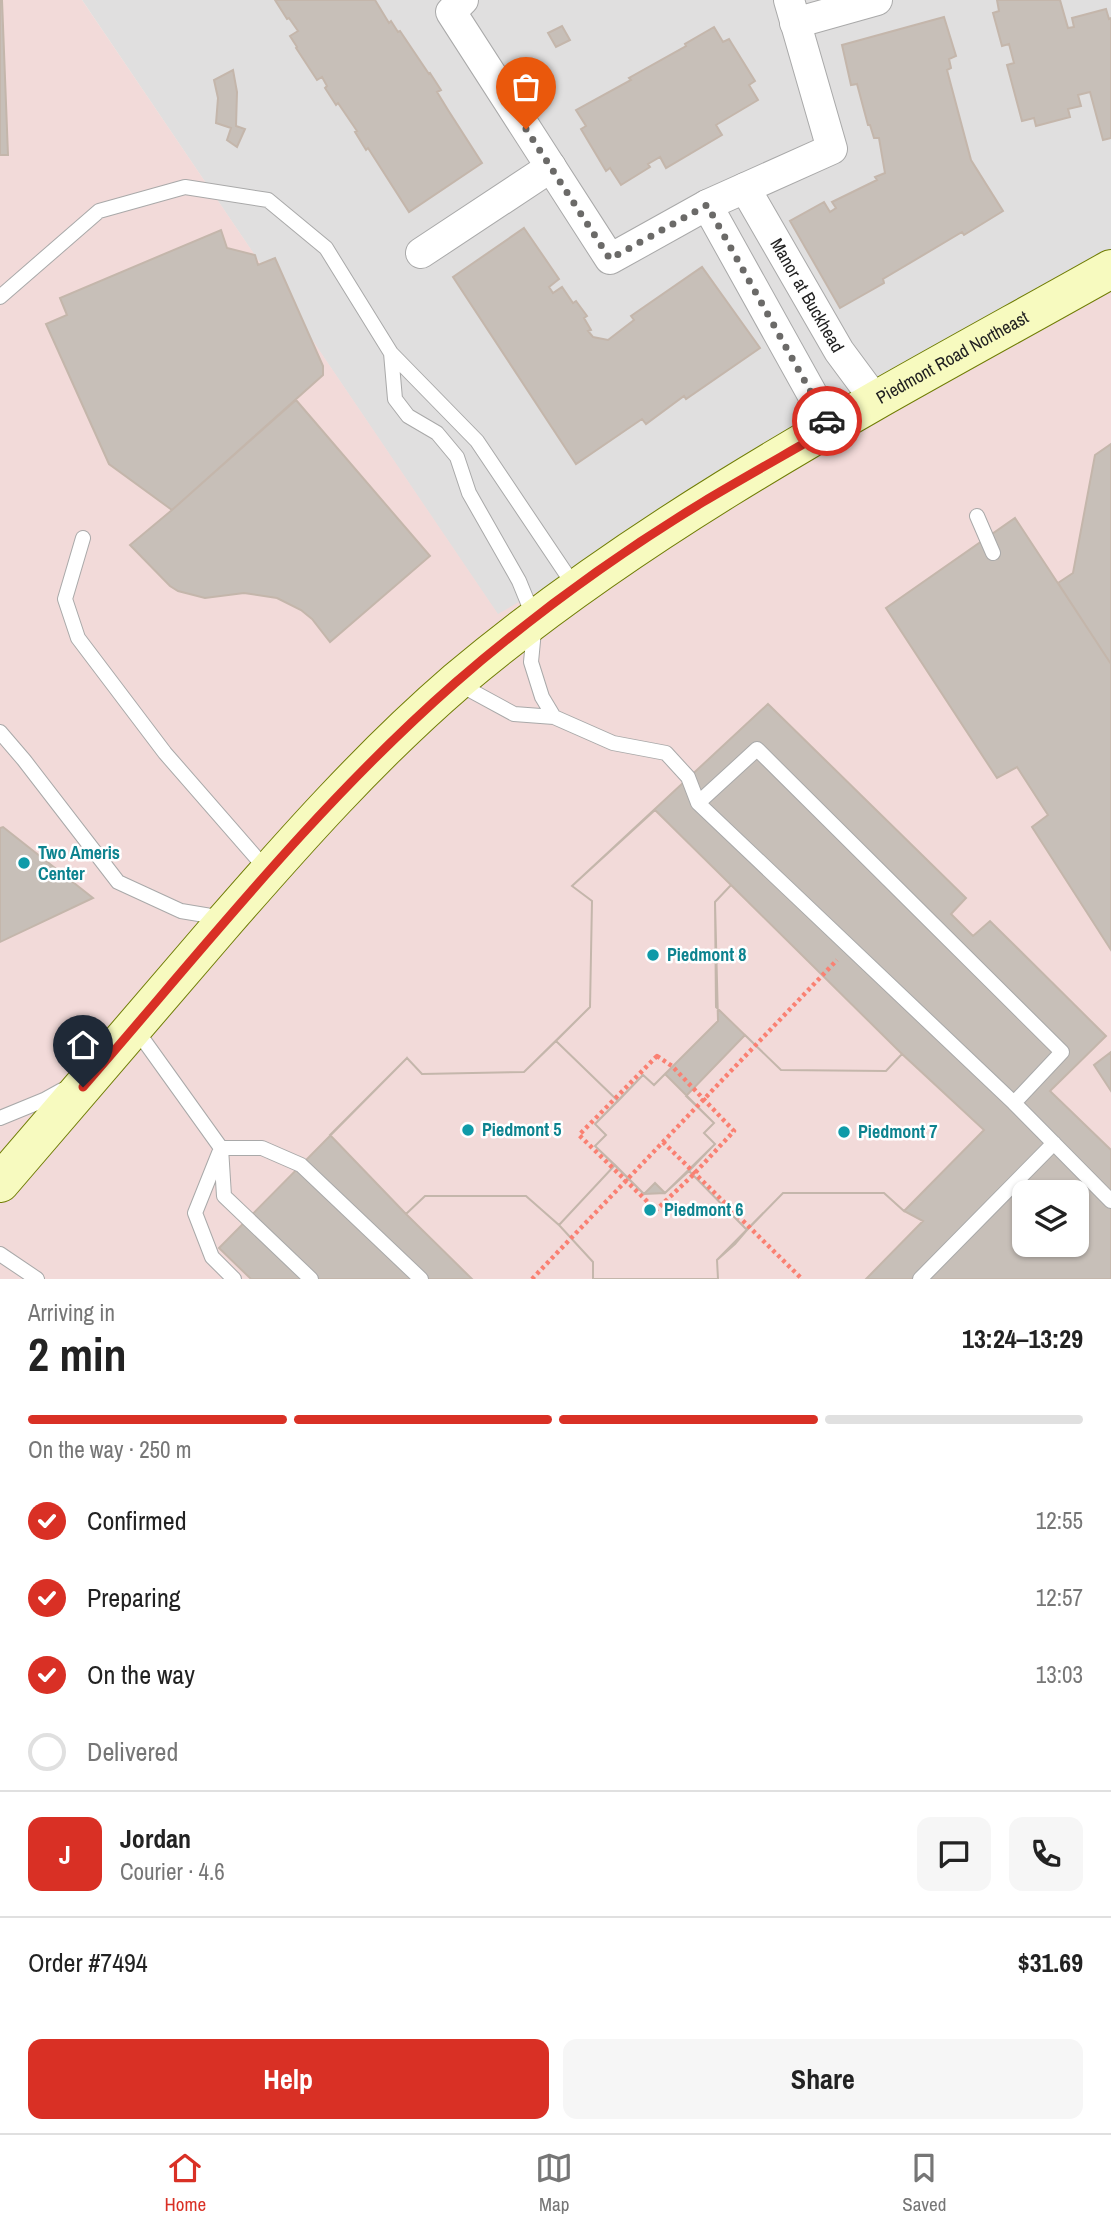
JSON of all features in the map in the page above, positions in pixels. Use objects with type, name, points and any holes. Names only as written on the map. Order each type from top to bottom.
[{"type":"main road","name":"Piedmont Road Northeast","points":[[0,1183],[268,871],[372,760],[456,682],[575,587],[701,503],[1111,269]]},
{"type":"street","points":[[463,0],[451,12],[610,259],[694,212],[832,149],[792,11],[877,0]]},
{"type":"street","points":[[421,253],[551,167]]},
{"type":"street","name":"Manor at Buckhead","points":[[745,188],[839,351],[876,401]]},
{"type":"street","points":[[694,212],[831,428]]},
{"type":"lane","points":[[0,297],[99,211],[185,187],[268,200],[326,248],[391,353],[477,441],[575,587]]},
{"type":"lane","points":[[391,353],[395,400],[408,416],[437,433],[457,457],[469,493],[519,581],[535,620],[531,662],[542,697],[554,718]]},
{"type":"lane","points":[[977,516],[993,553]]},
{"type":"lane","points":[[83,538],[65,599],[78,639],[164,753],[268,871]]},
{"type":"lane","points":[[456,682],[514,714],[554,718],[613,743],[666,753],[688,776],[698,803],[1014,1103],[1111,1201]]},
{"type":"lane","points":[[0,732],[118,882],[181,911],[228,919]]},
{"type":"lane","points":[[698,803],[757,749],[1062,1052],[1014,1103]]},
{"type":"lane","points":[[134,1027],[221,1148],[224,1196],[311,1279]]},
{"type":"lane","points":[[0,1118],[44,1100],[99,1068]]},
{"type":"lane","points":[[920,1279],[1054,1143]]},
{"type":"lane","points":[[221,1148],[195,1213],[212,1257],[234,1279]]},
{"type":"lane","points":[[221,1148],[262,1148],[301,1165],[421,1279]]},
{"type":"lane","points":[[0,1254],[37,1279]]},
{"type":"path","points":[[532,1279],[850,947]]},
{"type":"path","points":[[657,1056],[673,1066],[703,1101],[734,1131],[656,1210],[579,1135],[657,1056]]},
{"type":"path","points":[[663,1142],[802,1279]]},
{"type":"shaded area","points":[[0,0],[82,0],[498,614],[1111,267],[1111,1279],[0,1279]]},
{"type":"shaded area","points":[[82,0],[1111,0],[1111,267],[498,615]]},
{"type":"building","points":[[2,0],[8,155],[0,155]]},
{"type":"building","points":[[275,0],[375,0],[389,23],[391,21],[398,32],[400,31],[430,73],[441,90],[437,92],[482,163],[409,212],[368,148],[366,150],[355,132],[357,131],[325,88],[327,86],[322,77],[317,80],[296,48],[290,36],[298,31]]},
{"type":"building","points":[[997,0],[1060,0],[1068,28],[1074,27],[1072,18],[1106,9],[1109,19],[1111,18],[1111,138],[1103,140],[1090,92],[1078,95],[1081,106],[1068,109],[1070,117],[1036,126],[1034,118],[1022,121],[1007,65],[1014,63],[1009,44],[1002,46],[993,13],[999,11]]},
{"type":"building","points":[[944,17],[956,56],[949,59],[951,68],[947,70],[971,160],[1003,211],[883,279],[884,283],[840,308],[790,221],[824,202],[830,212],[836,208],[832,202],[877,180],[875,177],[885,173],[879,138],[874,138],[868,125],[857,84],[851,85],[842,45]]},
{"type":"building","points":[[562,26],[570,40],[556,47],[548,33]]},
{"type":"building","points":[[714,27],[723,42],[729,39],[755,81],[749,85],[758,100],[716,125],[722,135],[666,168],[660,157],[648,164],[650,167],[621,185],[610,168],[606,171],[581,129],[586,126],[576,110],[631,80],[629,78]]},
{"type":"building","points":[[233,70],[237,92],[236,126],[245,129],[237,147],[227,140],[231,128],[216,123],[218,98],[214,80]]},
{"type":"building","points":[[524,228],[559,279],[549,287],[553,293],[562,287],[573,303],[576,301],[587,316],[584,318],[593,337],[608,340],[634,320],[631,316],[702,267],[760,348],[686,399],[684,396],[646,424],[642,419],[576,464],[453,277]]},
{"type":"building","points":[[221,230],[227,248],[255,255],[258,265],[275,258],[323,366],[323,375],[172,510],[109,464],[46,324],[67,315],[60,298]]},
{"type":"building","points":[[296,400],[430,556],[330,642],[312,619],[277,598],[244,593],[205,598],[178,591],[130,545]]},
{"type":"building","points":[[1111,444],[1111,664],[1058,583],[1073,573],[1095,455]]},
{"type":"building","points":[[1015,518],[1111,664],[1111,950],[1032,827],[1048,815],[1017,767],[997,778],[886,608]]},
{"type":"building","points":[[768,704],[966,898],[951,914],[973,936],[990,921],[1106,1036],[1050,1091],[1111,1150],[1111,1279],[866,1279],[923,1221],[904,1211],[884,1193],[783,1193],[717,1260],[718,1279],[593,1279],[593,1262],[559,1225],[526,1196],[425,1196],[406,1214],[472,1279],[251,1279],[219,1248],[407,1058],[422,1074],[524,1072],[590,1007],[592,901],[572,886]],"holes":[[[731,885],[902,1054],[886,1071],[781,1070],[716,1007],[715,902]],[[665,1074],[714,1123],[704,1133],[715,1144],[665,1193],[655,1183],[644,1194],[595,1146],[606,1135],[595,1124],[643,1075],[654,1085]]]},
{"type":"building","name":"Piedmont 8","points":[[655,810],[731,885],[715,902],[718,1021],[654,1085],[643,1075],[618,1101],[556,1041],[590,1007],[592,901],[572,886]]},
{"type":"building","name":"Two Ameris Center","points":[[3,827],[93,898],[0,942],[0,828]]},
{"type":"building","name":"Piedmont 7","points":[[745,1035],[781,1070],[886,1071],[902,1054],[984,1130],[904,1211],[884,1193],[783,1193],[747,1230],[689,1171],[715,1144],[704,1133],[714,1123],[686,1096]]},
{"type":"building","name":"Piedmont 5","points":[[556,1041],[618,1101],[595,1124],[606,1135],[595,1146],[615,1165],[559,1225],[526,1196],[425,1196],[406,1214],[330,1135],[407,1058],[422,1074],[524,1072]]},
{"type":"building","points":[[1111,1052],[1111,1091],[1094,1065]]},
{"type":"building","name":"Piedmont 6","points":[[615,1165],[644,1194],[665,1193],[689,1171],[747,1230],[717,1260],[718,1279],[593,1279],[593,1262],[559,1225]]},
{"type":"way so far","points":[[526,129],[610,259],[707,205],[827,421]]},
{"type":"place","name":"Two Ameris Center","points":[[24,863]]},
{"type":"place","name":"Piedmont 8","points":[[653,955]]},
{"type":"place","name":"Piedmont 5","points":[[468,1130]]},
{"type":"place","name":"Piedmont 7","points":[[844,1132]]},
{"type":"place","name":"Piedmont 6","points":[[650,1210]]},
{"type":"route","points":[[83,1087],[293,842],[372,760],[456,682],[575,587],[701,503],[831,428],[827,421]]}]
